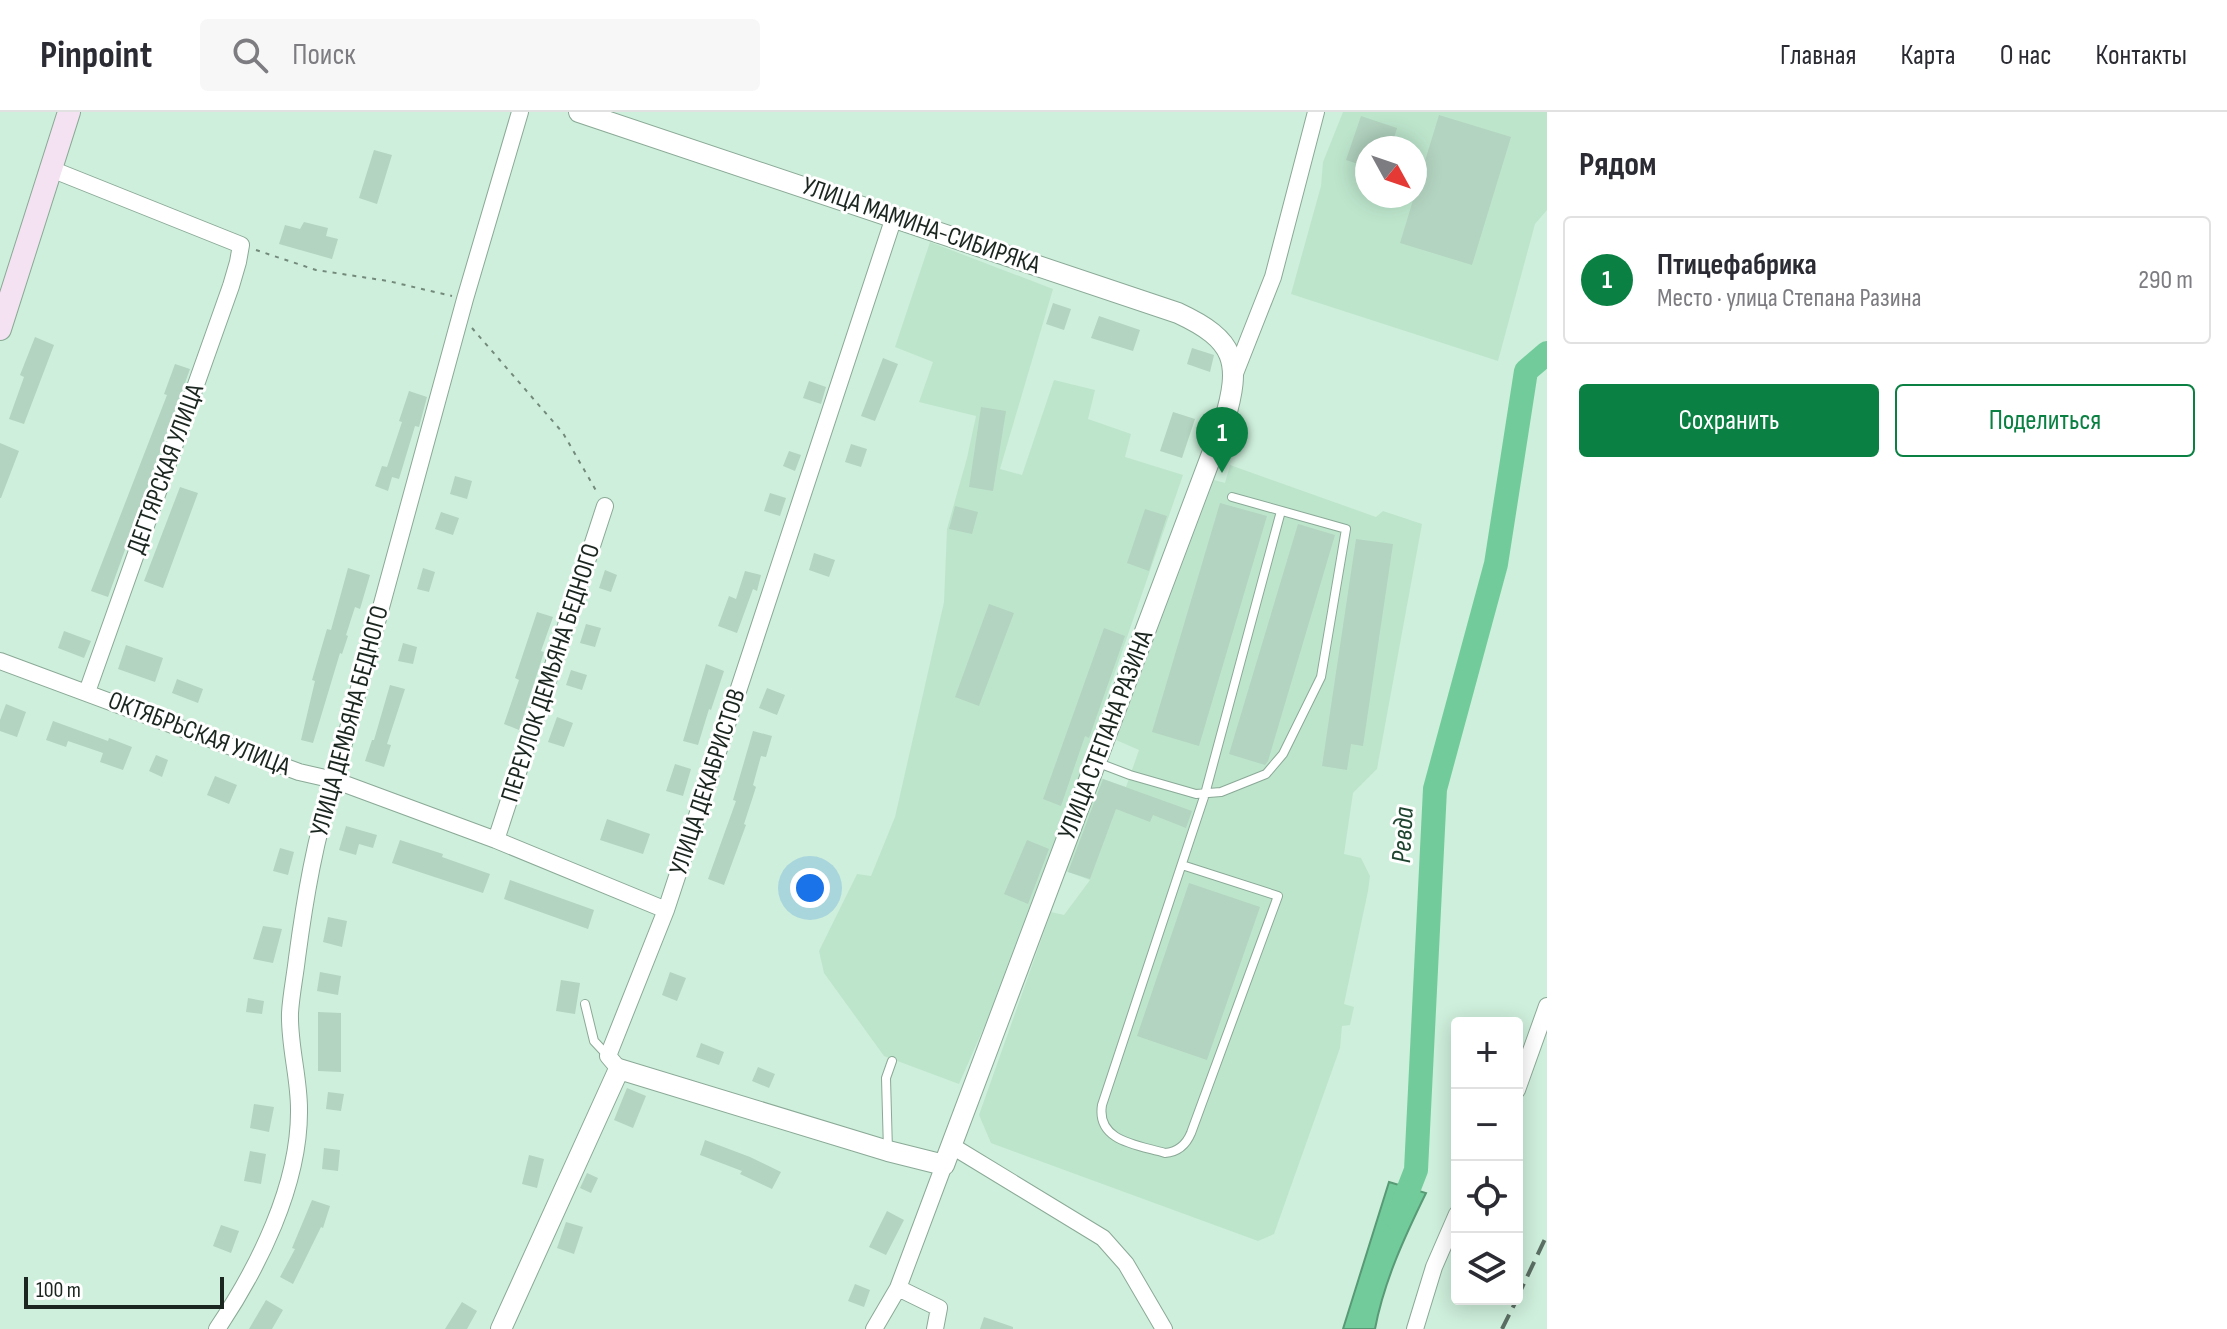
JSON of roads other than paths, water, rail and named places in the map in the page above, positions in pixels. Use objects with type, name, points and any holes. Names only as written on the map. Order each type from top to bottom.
[{"type":"main road","points":[[0,329],[69,112]]},
{"type":"street","name":"УЛИЦА ДЕМЬЯНА БЕДНОГО","points":[[217,1329],[261,1255],[288,1184],[299,1110],[290,1014],[303,907],[322,815],[520,112]]},
{"type":"street","name":"УЛИЦА МАМИНА-СИБИРЯКА","points":[[579,112],[1178,313],[1204,325],[1223,341],[1229,352],[1234,376]]},
{"type":"street","name":"УЛИЦА СТЕПАНА РАЗИНА","points":[[874,1329],[898,1288],[1224,422],[1234,376],[1273,277],[1316,112]]},
{"type":"street","name":"ДЕГТЯРСКАЯ УЛИЦА","points":[[51,169],[241,245],[226,301],[87,692]]},
{"type":"street","name":"УЛИЦА ДЕКАБРИСТОВ","points":[[501,1329],[614,1063],[894,217]]},
{"type":"street","name":"ПЕРЕУЛОК ДЕМЬЯНА БЕДНОГО","points":[[496,840],[605,506]]},
{"type":"street","name":"ОКТЯБРЬСКАЯ УЛИЦА","points":[[0,661],[299,772],[334,780],[496,840],[666,910]]},
{"type":"street","points":[[1517,1089],[1547,1006]]},
{"type":"street","points":[[614,1063],[888,1151],[948,1155],[1103,1238],[1126,1264],[1164,1329]]},
{"type":"street","points":[[1415,1329],[1434,1267],[1451,1228]]},
{"type":"street","points":[[898,1288],[939,1308],[935,1329]]},
{"type":"lane","points":[[1096,762],[1183,791],[1205,794],[1221,792],[1253,780],[1275,765],[1321,677],[1346,529],[1232,497]]},
{"type":"lane","points":[[1182,865],[1278,896],[1191,1133],[1187,1142],[1174,1153],[1165,1153],[1117,1139],[1103,1125],[1100,1116],[1205,794],[1281,511]]},
{"type":"lane","points":[[585,1004],[594,1041],[614,1063]]},
{"type":"lane","points":[[888,1151],[886,1078],[892,1061]]},
{"type":"waterway","name":"Ревда","points":[[1397,1219],[1416,1170],[1435,789],[1496,564],[1526,371],[1547,353]]},
{"type":"railway","points":[[1523,1285],[1546,1237]]},
{"type":"railway","points":[[1502,1329],[1514,1305]]},
{"type":"place","name":"Птицефабрика","points":[[1222,473]]}]
